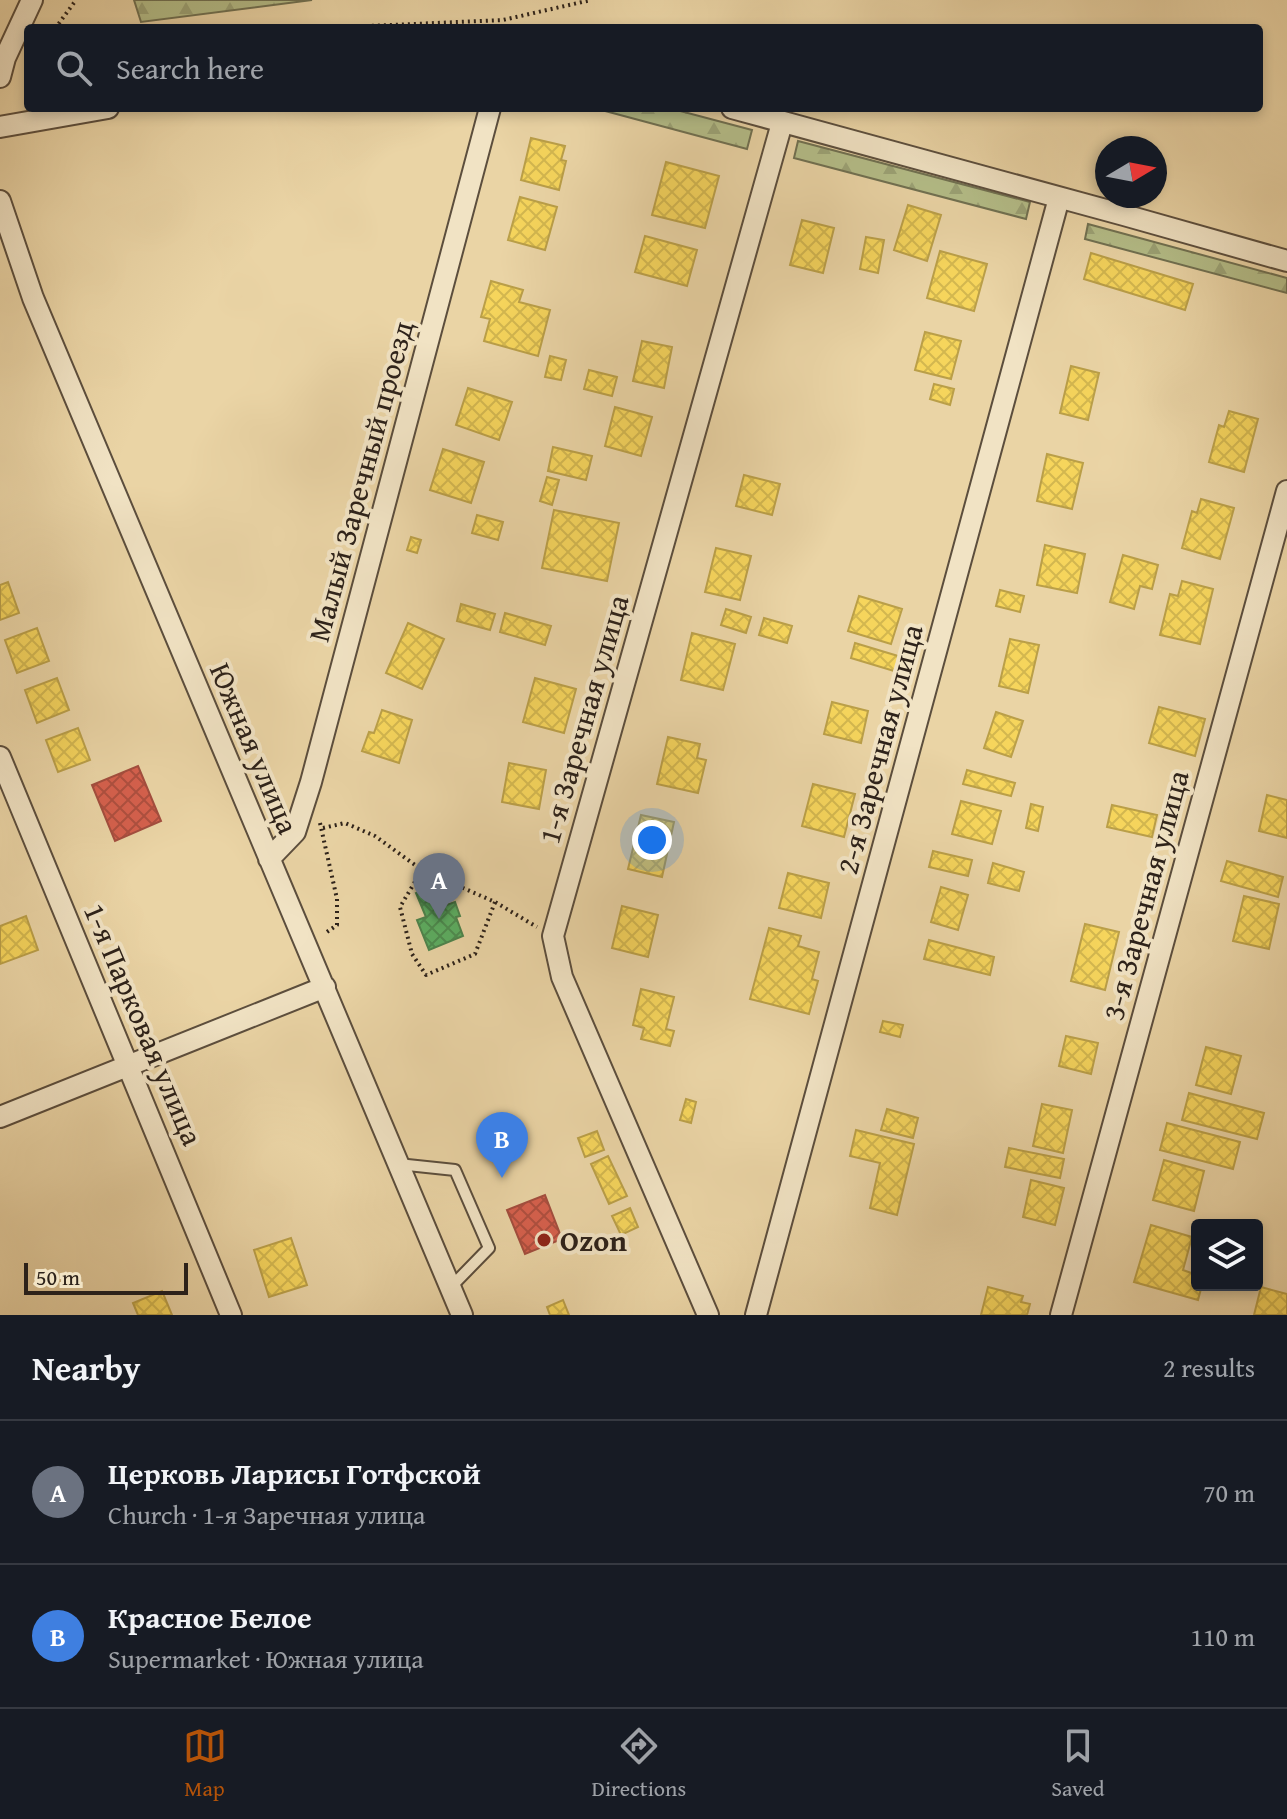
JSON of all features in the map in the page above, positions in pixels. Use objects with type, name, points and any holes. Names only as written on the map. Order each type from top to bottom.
[{"type":"street","points":[[0,77],[27,5]]},
{"type":"street","points":[[0,127],[85,112]]},
{"type":"street","name":"Малый Заречный проезд","points":[[269,859],[295,832],[311,782],[489,112]]},
{"type":"street","points":[[745,112],[1059,198],[1095,202]]},
{"type":"street","name":"1-я Заречная улица","points":[[708,1315],[562,977],[553,936],[782,123]]},
{"type":"street","name":"2-я Заречная улица","points":[[756,1315],[1059,198]]},
{"type":"street","name":"Южная улица","points":[[0,201],[33,298],[462,1315]]},
{"type":"street","points":[[1135,208],[1287,261]]},
{"type":"street","name":"3-я Заречная улица","points":[[1061,1315],[1287,491]]},
{"type":"street","name":"1-я Парковая улица","points":[[0,757],[231,1315]]},
{"type":"street","points":[[0,1117],[325,987]]},
{"type":"lane","points":[[398,1164],[455,1170],[489,1248],[450,1288]]},
{"type":"path","points":[[58,24],[76,0]]},
{"type":"path","points":[[414,24],[503,20],[591,0]]},
{"type":"path","points":[[306,946],[337,925],[337,899],[311,782]]},
{"type":"path","points":[[322,828],[345,823],[375,836],[422,870],[495,902],[553,936]]},
{"type":"path","points":[[422,870],[400,907],[412,954],[426,975],[475,954],[495,902]]},
{"type":"green space","points":[[134,0],[312,0],[141,22]]},
{"type":"green space","points":[[609,112],[684,112],[752,130],[747,149]]},
{"type":"green space","points":[[798,141],[1030,202],[1026,219],[794,158]]},
{"type":"green space","points":[[1088,224],[1287,278],[1287,293],[1085,239]]},
{"type":"building: Homes","points":[[531,138],[565,146],[561,160],[566,161],[559,190],[521,180]]},
{"type":"building: Homes","points":[[666,162],[719,176],[705,228],[652,215]]},
{"type":"building: Homes","points":[[520,197],[557,207],[545,250],[508,240]]},
{"type":"building: Homes","points":[[908,205],[941,215],[927,261],[894,250]]},
{"type":"building: Homes","points":[[802,220],[834,228],[823,273],[790,265]]},
{"type":"building: Homes","points":[[645,236],[697,250],[687,286],[635,272]]},
{"type":"building: Homes","points":[[866,237],[884,240],[878,273],[860,269]]},
{"type":"building: Homes","points":[[940,251],[987,264],[974,311],[927,298]]},
{"type":"building: Homes","points":[[1091,253],[1193,284],[1185,310],[1084,279]]},
{"type":"building: Homes","points":[[491,281],[523,290],[519,302],[550,310],[538,356],[484,341],[490,319],[481,317]]},
{"type":"building: Homes","points":[[925,332],[961,341],[951,379],[915,370]]},
{"type":"building: Homes","points":[[642,341],[672,347],[664,388],[633,381]]},
{"type":"building: Homes","points":[[550,356],[566,360],[561,380],[545,377]]},
{"type":"building: Homes","points":[[1071,366],[1099,373],[1088,420],[1060,413]]},
{"type":"building: Homes","points":[[589,370],[617,377],[612,396],[584,389]]},
{"type":"building: Homes","points":[[934,384],[954,389],[950,405],[930,399]]},
{"type":"building: Homes","points":[[468,388],[512,402],[499,440],[456,425]]},
{"type":"building: Homes","points":[[615,407],[652,417],[641,456],[605,446]]},
{"type":"building: Homes","points":[[1229,411],[1258,419],[1244,472],[1209,462],[1219,425],[1224,427]]},
{"type":"building: Homes","points":[[553,447],[592,456],[586,480],[548,471]]},
{"type":"building: Homes","points":[[443,449],[484,462],[471,503],[430,490]]},
{"type":"building: Homes","points":[[1047,454],[1083,463],[1072,509],[1037,501]]},
{"type":"building: Homes","points":[[744,475],[780,484],[772,515],[736,506]]},
{"type":"building: Homes","points":[[547,477],[559,480],[552,505],[540,501]]},
{"type":"building: Homes","points":[[1201,499],[1234,508],[1220,559],[1182,548],[1192,511],[1197,513]]},
{"type":"building: Homes","points":[[554,510],[619,523],[607,581],[542,568]]},
{"type":"building: Homes","points":[[477,515],[503,522],[498,540],[472,533]]},
{"type":"building: Homes","points":[[411,537],[421,540],[417,553],[407,550]]},
{"type":"building: Homes","points":[[1045,545],[1085,554],[1077,593],[1037,585]]},
{"type":"building: Homes","points":[[716,548],[751,556],[740,600],[705,592]]},
{"type":"building: Homes","points":[[1123,555],[1158,565],[1152,589],[1140,586],[1134,609],[1110,602]]},
{"type":"building: Homes","points":[[1182,581],[1213,589],[1200,644],[1160,635],[1170,594],[1178,596]]},
{"type":"building: Homes","points":[[8,582],[19,613],[0,620],[0,585]]},
{"type":"building: Homes","points":[[1000,590],[1024,596],[1020,612],[996,606]]},
{"type":"building: Homes","points":[[859,596],[902,609],[891,644],[848,631]]},
{"type":"building: Homes","points":[[461,604],[495,614],[490,630],[457,621]]},
{"type":"building: Homes","points":[[726,609],[751,617],[746,633],[721,625]]},
{"type":"building: Homes","points":[[505,613],[551,626],[545,645],[500,632]]},
{"type":"building: Homes","points":[[764,618],[792,626],[787,643],[759,635]]},
{"type":"building: Homes","points":[[408,623],[444,639],[422,689],[386,673]]},
{"type":"building: Homes","points":[[37,628],[49,661],[17,673],[5,640]]},
{"type":"building: Homes","points":[[692,633],[735,644],[723,690],[681,680]]},
{"type":"building: Homes","points":[[1010,639],[1039,645],[1028,693],[999,686]]},
{"type":"building: Homes","points":[[855,643],[908,659],[904,674],[851,658]]},
{"type":"building: Homes","points":[[57,678],[69,710],[37,723],[25,690]]},
{"type":"building: Homes","points":[[535,678],[576,689],[564,733],[523,722]]},
{"type":"building: Homes","points":[[832,702],[868,711],[861,743],[824,734]]},
{"type":"building: Homes","points":[[1159,707],[1205,719],[1195,756],[1149,743]]},
{"type":"building: Homes","points":[[382,710],[412,720],[399,763],[362,751],[369,732],[374,733]]},
{"type":"building: Homes","points":[[996,712],[1023,721],[1011,757],[984,748]]},
{"type":"building: Homes","points":[[78,728],[90,760],[58,772],[46,740]]},
{"type":"building: Homes","points":[[668,737],[700,744],[697,758],[706,760],[698,793],[657,784]]},
{"type":"building: Homes","points":[[509,763],[546,770],[539,809],[502,802]]},
{"type":"building: Homes","points":[[967,770],[1015,783],[1011,796],[963,784]]},
{"type":"building: Homes","points":[[813,784],[855,794],[844,837],[802,826]]},
{"type":"building: Homes","points":[[1267,795],[1287,800],[1287,838],[1259,831]]},
{"type":"building: Homes","points":[[961,801],[1001,811],[992,844],[952,834]]},
{"type":"building: Homes","points":[[1031,804],[1043,807],[1038,831],[1026,828]]},
{"type":"building: Homes","points":[[1112,805],[1157,815],[1152,837],[1107,827]]},
{"type":"building: Homes","points":[[641,815],[674,822],[662,877],[628,869]]},
{"type":"building: Homes","points":[[933,851],[972,860],[968,876],[929,867]]},
{"type":"building: Homes","points":[[1227,861],[1283,877],[1278,897],[1221,881]]},
{"type":"building: Homes","points":[[993,863],[1024,872],[1019,891],[988,883]]},
{"type":"building: Homes","points":[[788,873],[829,883],[821,918],[779,908]]},
{"type":"building: Homes","points":[[941,887],[968,895],[958,930],[931,922]]},
{"type":"building: Homes","points":[[1244,896],[1279,904],[1269,949],[1233,941]]},
{"type":"building: Homes","points":[[622,906],[658,915],[648,957],[612,948]]},
{"type":"building: Homes","points":[[26,916],[38,950],[0,964],[0,926]]},
{"type":"building: Homes","points":[[1085,924],[1119,932],[1105,990],[1071,981]]},
{"type":"building: Homes","points":[[769,928],[801,936],[798,946],[819,952],[812,979],[818,981],[809,1014],[750,999]]},
{"type":"building: Homes","points":[[929,940],[994,957],[990,975],[924,959]]},
{"type":"building: Homes","points":[[641,989],[674,997],[666,1029],[674,1031],[670,1046],[641,1039],[644,1028],[633,1025]]},
{"type":"building: Homes","points":[[883,1021],[903,1025],[900,1037],[880,1032]]},
{"type":"building: Homes","points":[[1066,1036],[1098,1043],[1091,1074],[1059,1066]]},
{"type":"building: Homes","points":[[1206,1047],[1241,1056],[1231,1094],[1196,1085]]},
{"type":"building: Homes","points":[[1189,1093],[1264,1113],[1257,1139],[1182,1120]]},
{"type":"building: Homes","points":[[686,1099],[696,1102],[691,1123],[680,1120]]},
{"type":"building: Homes","points":[[1042,1104],[1072,1110],[1063,1153],[1033,1146]]},
{"type":"building: Homes","points":[[887,1109],[918,1118],[913,1138],[881,1130]]},
{"type":"building: Homes","points":[[1167,1123],[1240,1142],[1233,1169],[1160,1150]]},
{"type":"building: Homes","points":[[856,1130],[914,1144],[897,1215],[870,1208],[880,1163],[850,1156]]},
{"type":"building: Homes","points":[[597,1131],[604,1150],[585,1157],[578,1138]]},
{"type":"building: Homes","points":[[1009,1148],[1064,1159],[1060,1178],[1005,1167]]},
{"type":"building: Homes","points":[[608,1156],[627,1196],[609,1204],[591,1164]]},
{"type":"building: Homes","points":[[1164,1160],[1204,1171],[1194,1211],[1153,1200]]},
{"type":"building: Homes","points":[[1031,1180],[1064,1188],[1055,1225],[1023,1217]]},
{"type":"building: Homes","points":[[630,1208],[638,1227],[621,1235],[612,1216]]},
{"type":"building: Homes","points":[[1151,1225],[1191,1237],[1183,1270],[1191,1273],[1191,1291],[1200,1291],[1198,1300],[1134,1282]]},
{"type":"building: Homes","points":[[291,1238],[307,1285],[269,1297],[254,1250]]},
{"type":"building: Homes","points":[[988,1287],[1023,1296],[1021,1302],[1030,1304],[1027,1315],[981,1315]]},
{"type":"building: Homes","points":[[1263,1288],[1287,1294],[1287,1315],[1254,1315]]},
{"type":"building: Homes","points":[[162,1291],[172,1315],[138,1315],[133,1303]]},
{"type":"building: Homes","points":[[563,1300],[569,1315],[550,1315],[547,1307]]},
{"type":"building: Shops","points":[[138,766],[161,821],[115,841],[92,785]]},
{"type":"building: Shops","points":[[545,1195],[562,1239],[525,1254],[507,1210]]},
{"type":"building: Public","points":[[430,888],[438,908],[455,902],[460,916],[456,917],[463,936],[429,950],[417,920],[426,917],[416,893]]},
{"type":"place","name":"Церковь Ларисы Готфской","points":[[439,919]]},
{"type":"place","name":"Красное Белое","points":[[502,1178]]},
{"type":"place","name":"Ozon","points":[[544,1240]]}]
